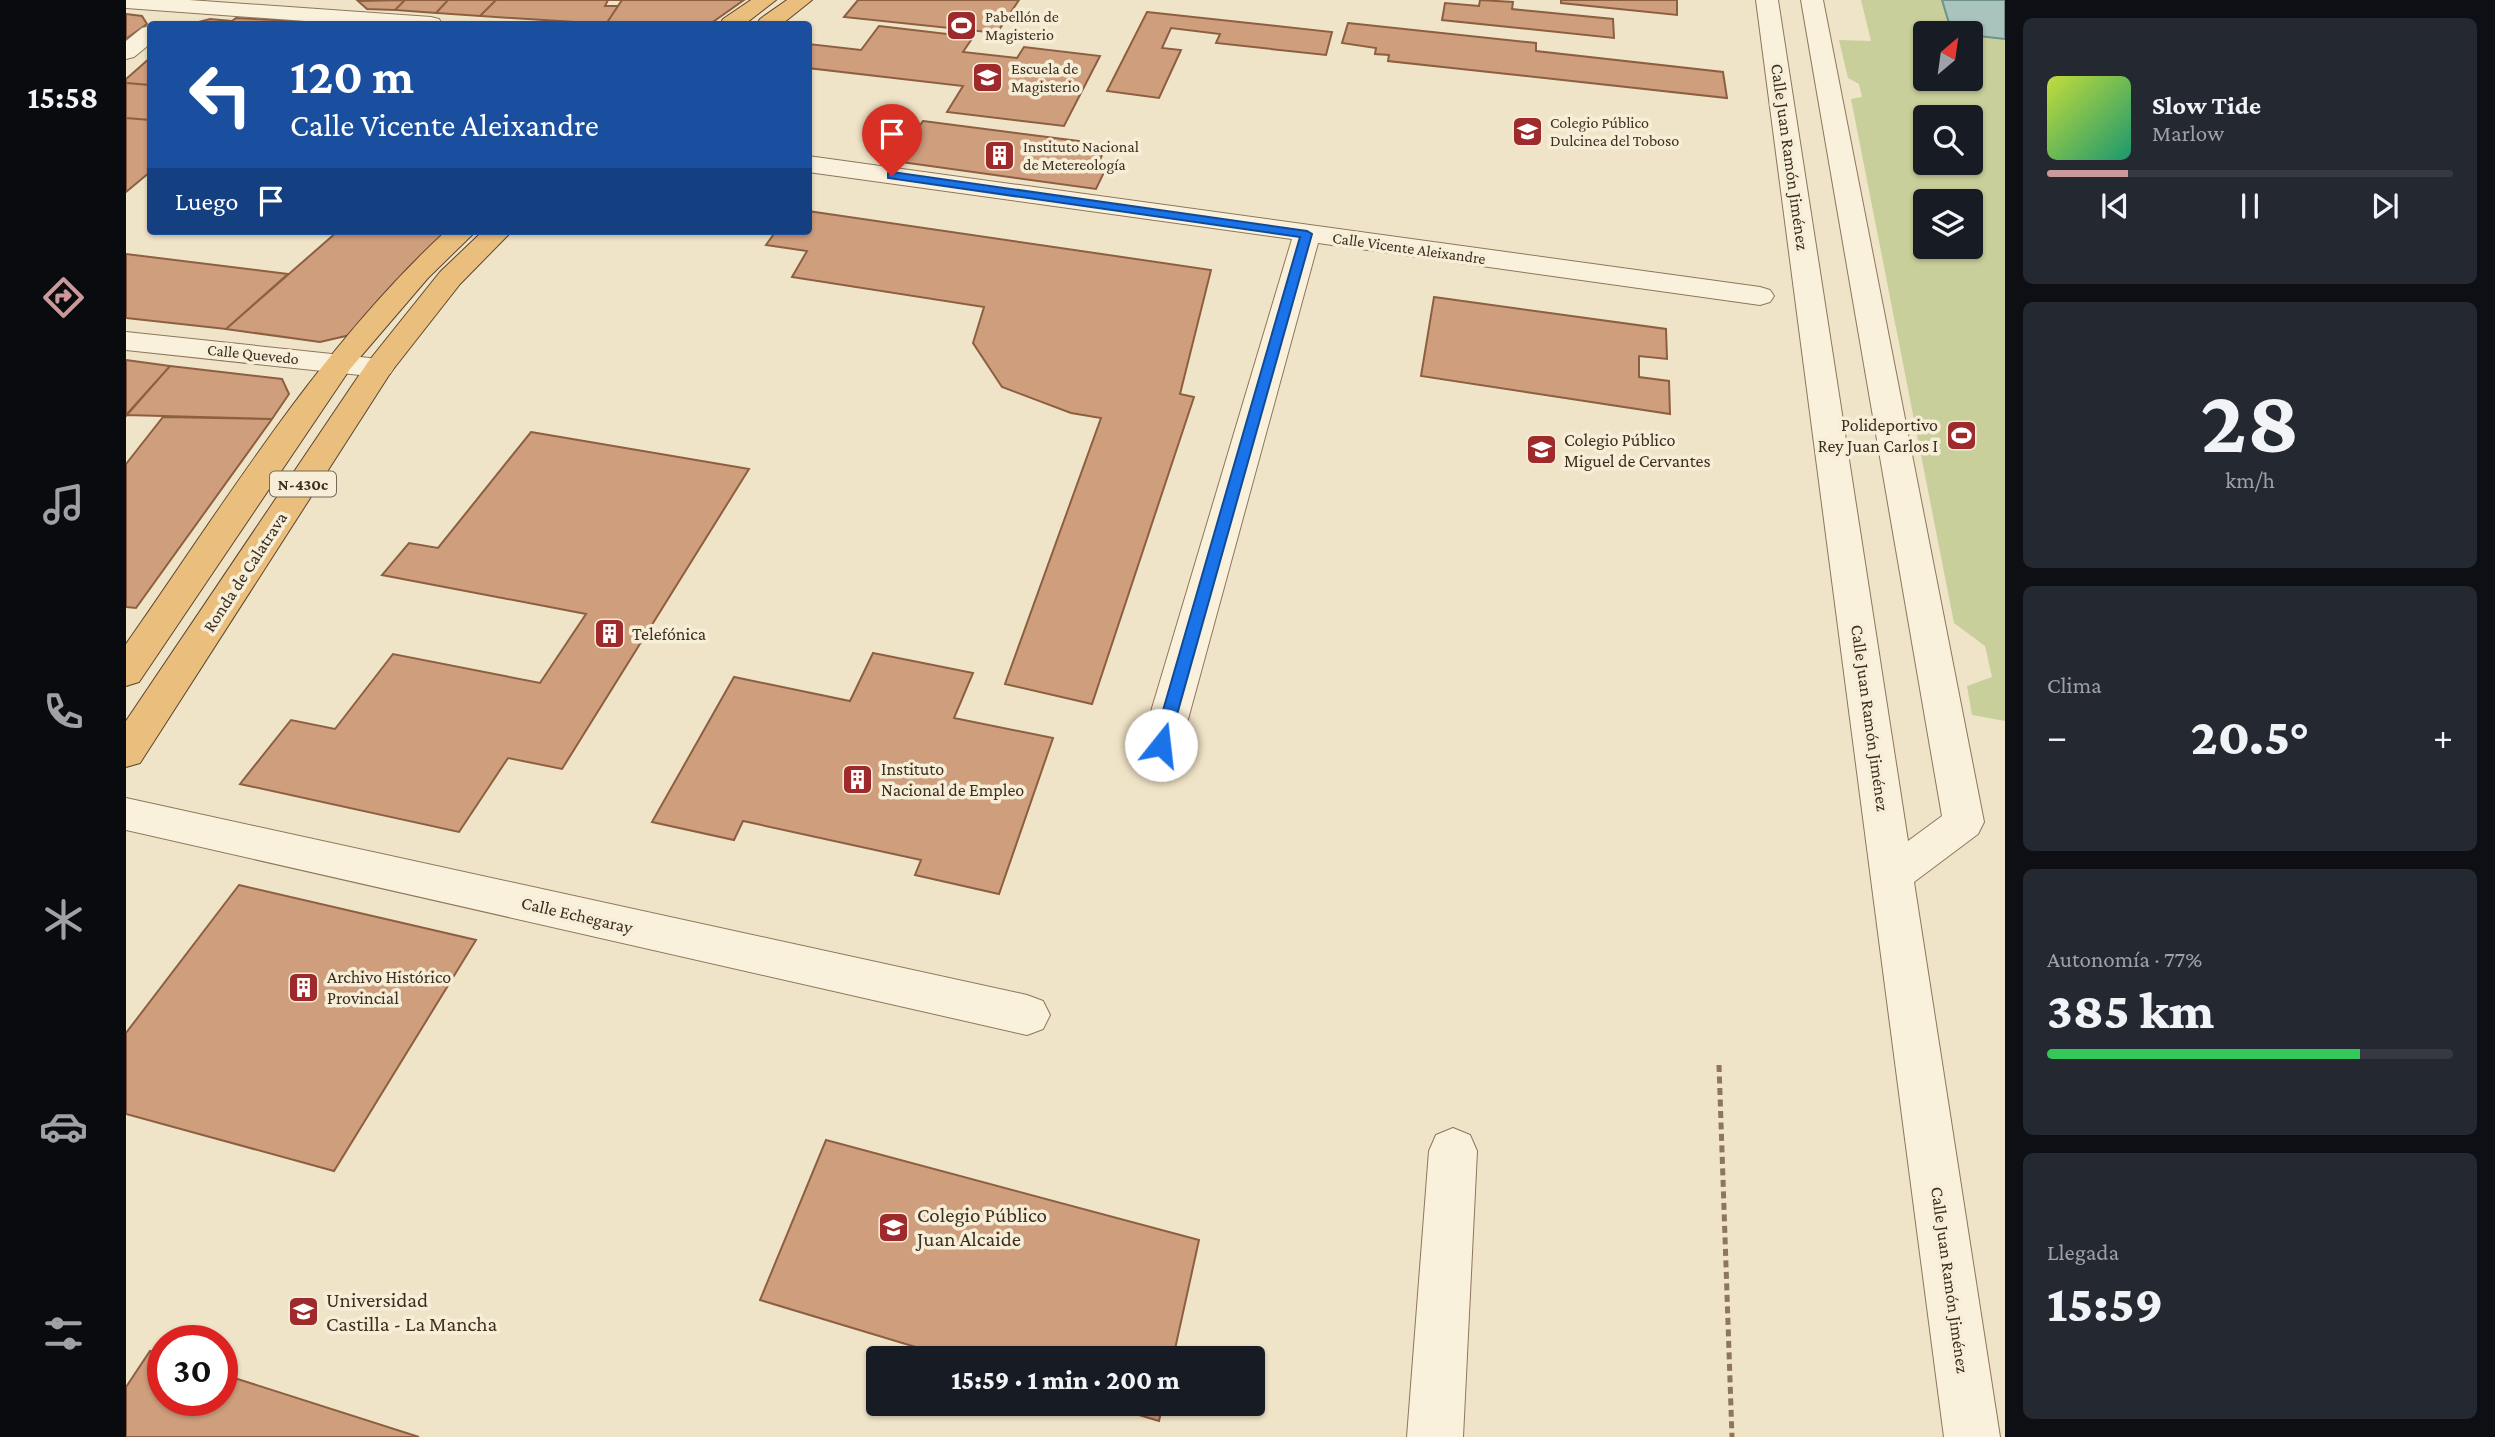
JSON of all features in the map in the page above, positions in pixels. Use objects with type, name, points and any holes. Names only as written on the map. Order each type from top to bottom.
[{"type":"highway","points":[[735,21],[765,0]]},
{"type":"highway","points":[[772,21],[801,0]]},
{"type":"highway","name":"N-430c","points":[[126,672],[339,363],[418,272],[458,235]]},
{"type":"highway","name":"Ronda de Calatrava","points":[[126,752],[379,368],[450,278],[494,235]]},
{"type":"street","points":[[312,16],[330,0]]},
{"type":"street","name":"Calle Juan Ramón Jiménez","points":[[1767,0],[1972,1437]]},
{"type":"street","points":[[1812,0],[1964,822],[1892,875]]},
{"type":"street","points":[[126,2],[386,21]]},
{"type":"street","points":[[165,21],[185,6]]},
{"type":"street","points":[[126,52],[147,35]]},
{"type":"street","name":"Calle Vicente Aleixandre","points":[[812,165],[1760,296]]},
{"type":"street","points":[[1161,745],[1307,234]]},
{"type":"street","name":"Calle Quevedo","points":[[126,341],[379,368]]},
{"type":"street","name":"Calle Echegaray","points":[[126,814],[1027,1015]]},
{"type":"street","points":[[1435,1437],[1453,1151]]},
{"type":"path","points":[[1719,1065],[1732,1437]]},
{"type":"green space","name":"Polideportivo Rey Juan Carlos I","points":[[1861,0],[2005,0],[2005,721],[1972,715],[1967,686],[1992,677],[1985,646],[1954,623],[1851,99],[1862,97],[1859,84],[1848,78],[1839,40],[1871,41]]},
{"type":"water","points":[[1942,0],[2005,0],[2005,39],[1983,37],[1983,21],[1948,21]]},
{"type":"building","points":[[405,0],[395,10],[367,9],[358,1]]},
{"type":"building","points":[[405,0],[448,0],[436,13],[395,10]]},
{"type":"building","points":[[448,0],[496,0],[480,16],[436,13]]},
{"type":"building","points":[[496,0],[608,0],[605,6],[618,6],[608,21],[480,16]]},
{"type":"building","points":[[622,0],[744,0],[714,21],[608,21]]},
{"type":"building","name":"Pabellón de Magisterio","points":[[858,0],[1019,0],[997,33],[844,17]]},
{"type":"building","points":[[1480,0],[1513,2],[1512,9],[1613,19],[1614,38],[1442,20],[1445,3],[1479,6]]},
{"type":"building","points":[[1561,0],[1677,0],[1677,15],[1561,3]]},
{"type":"building","points":[[1147,12],[1332,32],[1326,55],[1216,43],[1220,34],[1171,28],[1162,48],[1181,50],[1159,98],[1107,91]]},
{"type":"building","points":[[126,14],[142,16],[147,24],[126,39]]},
{"type":"building","points":[[236,18],[295,21],[232,21]]},
{"type":"building","points":[[1348,23],[1536,43],[1536,51],[1723,72],[1727,98],[1388,61],[1389,55],[1375,54],[1376,48],[1342,43]]},
{"type":"building","name":"Escuela de Magisterio","points":[[879,26],[973,37],[963,52],[1017,58],[1024,47],[1100,56],[1064,126],[947,112],[963,86],[812,68],[812,44],[861,50]]},
{"type":"building","points":[[147,61],[147,85],[126,83],[126,79]]},
{"type":"building","points":[[126,83],[147,85],[147,120],[126,118]]},
{"type":"building","points":[[126,118],[147,120],[147,174],[126,192]]},
{"type":"building","name":"Instituto Nacional de Metereología","points":[[923,121],[1102,144],[1105,148],[1097,167],[1106,168],[1096,189],[894,161]]},
{"type":"building","points":[[812,212],[1211,270],[1180,394],[1194,397],[1092,704],[1005,684],[1101,418],[1071,413],[1002,387],[973,343],[984,307],[792,277],[807,251],[766,245],[773,235],[812,235]]},
{"type":"building","points":[[333,235],[442,235],[350,335],[320,342],[226,329]]},
{"type":"building","points":[[126,254],[288,274],[226,329],[126,318]]},
{"type":"building","points":[[1434,297],[1666,329],[1667,359],[1639,356],[1639,377],[1669,381],[1670,414],[1421,376]]},
{"type":"building","points":[[126,360],[170,366],[126,416]]},
{"type":"building","points":[[170,366],[282,379],[289,394],[272,419],[126,415]]},
{"type":"building","points":[[163,417],[272,419],[136,608],[126,607],[126,464]]},
{"type":"building","name":"Telefónica","points":[[531,432],[749,469],[562,769],[508,758],[459,832],[240,784],[291,720],[335,729],[393,654],[540,683],[586,614],[382,575],[409,543],[438,548]]},
{"type":"building","name":"Instituto Nacional de Empleo","points":[[873,653],[973,673],[954,718],[1053,738],[999,894],[915,875],[921,860],[743,821],[734,840],[652,822],[734,677],[850,701]]},
{"type":"building","name":"Archivo Histórico Provincial","points":[[239,885],[476,940],[334,1171],[126,1114],[126,1033]]},
{"type":"building","points":[[826,1140],[1199,1240],[1176,1346],[912,1346],[760,1300]]},
{"type":"building","points":[[147,1356],[147,1416],[238,1416],[238,1379],[419,1437],[126,1437],[126,1387]]},
{"type":"building","points":[[1142,1416],[1160,1416],[1159,1421]]},
{"type":"place","name":"Pabellón de Magisterio","points":[[962,25]]},
{"type":"place","name":"Escuela de Magisterio","points":[[988,77]]},
{"type":"place","name":"Colegio Público Dulcinea del Toboso","points":[[1527,131]]},
{"type":"place","name":"Instituto Nacional de Metereología","points":[[1000,155]]},
{"type":"place","name":"Polideportivo Rey Juan Carlos I","points":[[1961,435]]},
{"type":"place","name":"Colegio Público Miguel de Cervantes","points":[[1541,450]]},
{"type":"place","name":"Telefónica","points":[[609,634]]},
{"type":"place","name":"Instituto Nacional de Empleo","points":[[858,779]]},
{"type":"place","name":"Archivo Histórico Provincial","points":[[304,987]]},
{"type":"place","name":"Colegio Público Juan Alcaide","points":[[894,1227]]},
{"type":"place","name":"Universidad Castilla - La Mancha","points":[[303,1312]]},
{"type":"route","points":[[892,176],[1307,234],[1161,745]]}]
